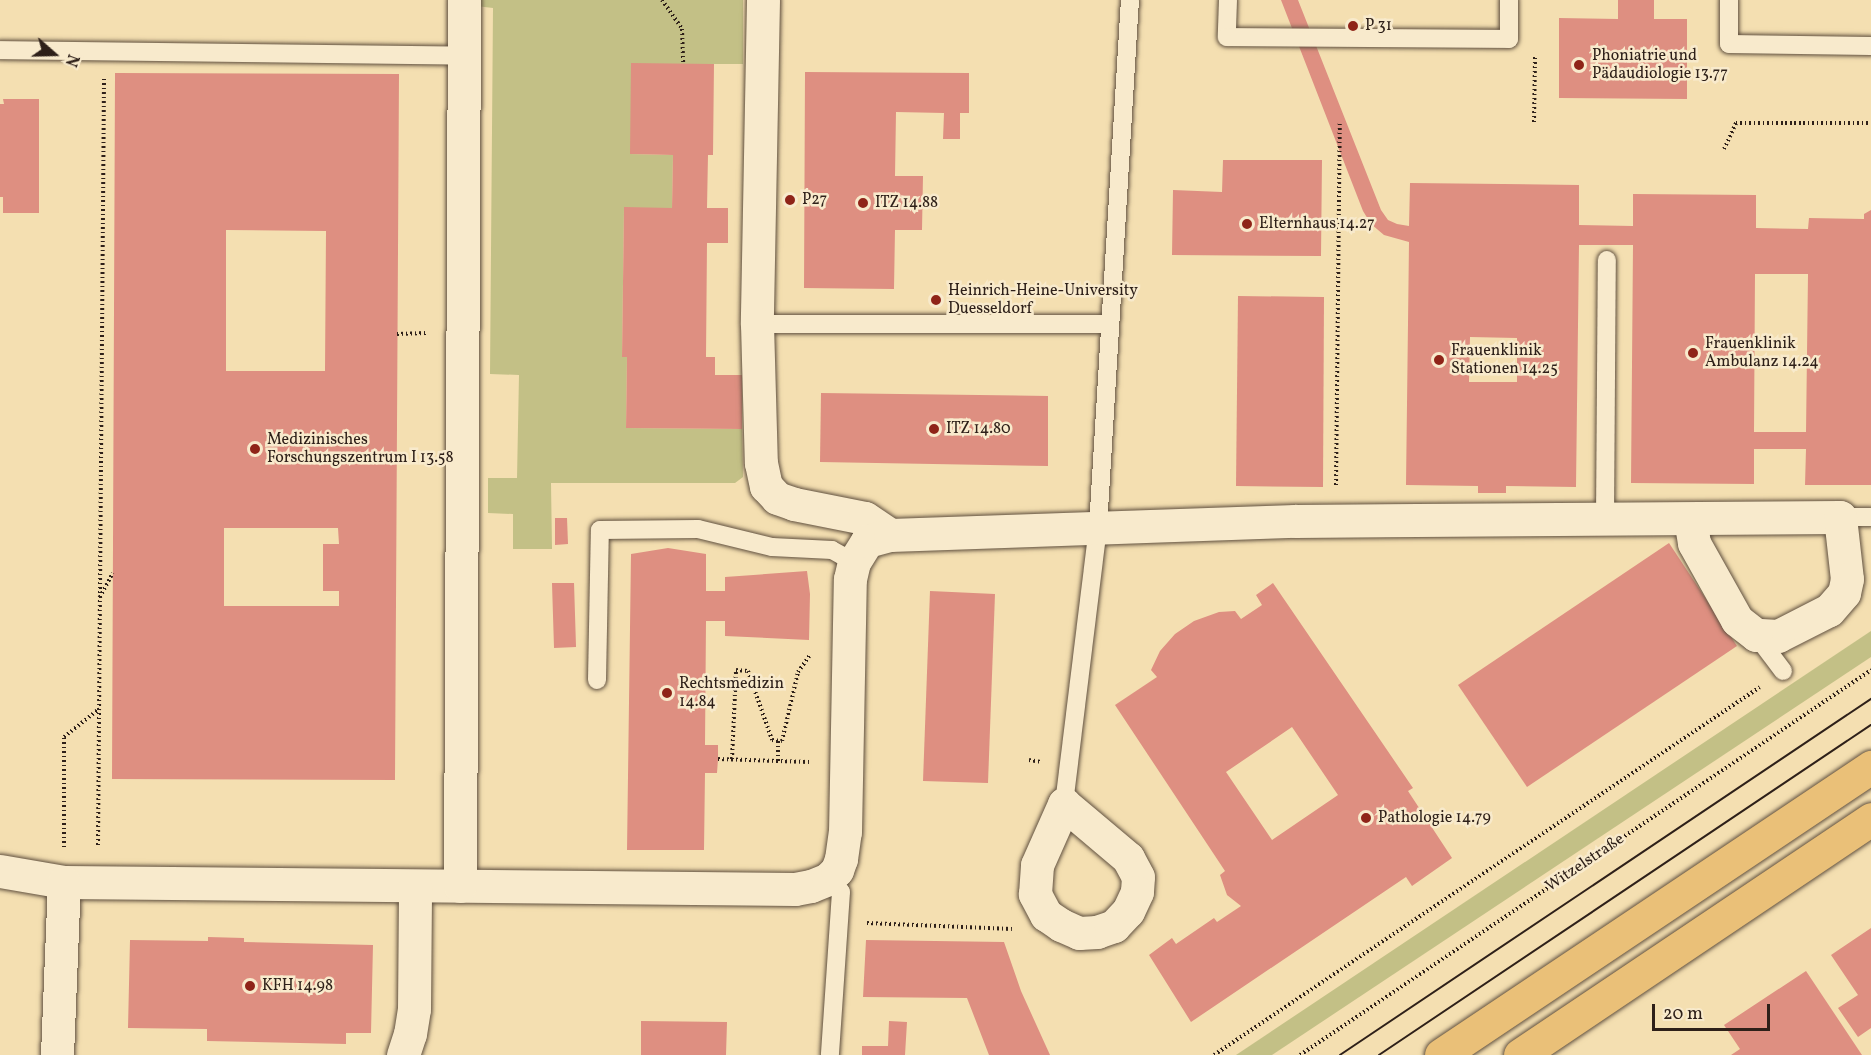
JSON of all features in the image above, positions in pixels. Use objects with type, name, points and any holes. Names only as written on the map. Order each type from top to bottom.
[{"type":"main road","points":[[1442,1055],[1871,767]]},
{"type":"main road","points":[[1520,1055],[1871,819]]},
{"type":"street","points":[[460,886],[464,0]]},
{"type":"street","points":[[763,0],[757,324],[761,463],[766,486],[777,498],[865,518],[890,535]]},
{"type":"street","points":[[0,871],[64,882],[795,889],[828,879],[837,870],[845,832],[850,579],[854,562],[867,541],[890,535],[1336,521],[1856,517],[1845,593],[1829,610],[1778,636],[1756,635],[1737,620],[1694,543],[1690,519]]},
{"type":"street","points":[[57,1055],[64,882]]},
{"type":"street","points":[[403,1055],[410,1034],[414,1009],[415,886]]},
{"type":"lane","points":[[1064,804],[1098,527],[1108,324],[1124,120],[1130,0]]},
{"type":"lane","points":[[1228,0],[1227,37],[1498,39],[1509,39],[1509,0]]},
{"type":"lane","points":[[1729,0],[1729,44],[1871,46]]},
{"type":"lane","points":[[0,50],[464,56]]},
{"type":"lane","points":[[1605,519],[1607,260]]},
{"type":"lane","points":[[757,324],[1108,324]]},
{"type":"lane","points":[[597,680],[600,530],[698,529],[771,547],[832,550],[854,562]]},
{"type":"lane","points":[[1756,635],[1783,671]]},
{"type":"lane","points":[[828,879],[841,892],[830,1055]]},
{"type":"path","points":[[662,0],[682,29],[683,64]]},
{"type":"path","points":[[1534,122],[1535,44]]},
{"type":"path","points":[[98,882],[104,51]]},
{"type":"path","points":[[1336,521],[1340,123]]},
{"type":"path","points":[[1724,149],[1736,123],[1871,123]]},
{"type":"path","points":[[100,597],[113,573]]},
{"type":"path","points":[[732,759],[736,670],[748,671],[772,740],[782,741],[798,672],[823,637],[849,630]]},
{"type":"path","name":"Witzelstraße","points":[[1300,1055],[1871,670]]},
{"type":"path","points":[[1214,1055],[1783,671]]},
{"type":"path","points":[[64,882],[64,737],[100,709]]},
{"type":"path","points":[[778,740],[778,761]]},
{"type":"path","points":[[718,759],[796,761]]},
{"type":"path","points":[[839,922],[1012,929],[1021,927]]},
{"type":"shaded area","points":[[477,0],[743,0],[743,64],[683,64],[630,154],[673,155],[672,208],[624,208],[622,356],[627,357],[626,428],[742,429],[743,477],[735,483],[551,483],[552,549],[513,549],[513,514],[488,513],[488,478],[517,478],[519,375],[490,374],[493,8],[476,6]]},
{"type":"shaded area","points":[[1871,631],[1871,657],[1272,1055],[1236,1055]]},
{"type":"building","points":[[1281,0],[1298,0],[1381,210],[1388,220],[1397,224],[1409,226],[1410,183],[1579,185],[1579,225],[1633,226],[1633,194],[1756,195],[1756,228],[1808,229],[1809,218],[1864,219],[1864,214],[1871,210],[1871,485],[1805,485],[1806,449],[1754,449],[1754,484],[1631,483],[1633,245],[1579,245],[1576,487],[1506,486],[1506,493],[1478,493],[1478,486],[1406,485],[1409,242],[1384,235],[1371,224],[1363,211]],"holes":[[[1755,274],[1808,274],[1806,432],[1754,432]],[[1470,337],[1517,338],[1517,382],[1469,382]]]},
{"type":"building","points":[[1618,0],[1654,0],[1654,19],[1687,19],[1687,99],[1559,98],[1559,18],[1618,19]]},
{"type":"building","points":[[631,63],[714,64],[713,155],[708,155],[707,208],[728,208],[728,243],[707,243],[706,357],[715,357],[715,375],[742,375],[742,429],[626,428],[627,357],[622,357],[624,207],[672,208],[673,155],[630,154]]},
{"type":"building","name":"ITZ 14.88","points":[[805,72],[969,73],[969,113],[960,113],[960,139],[943,139],[944,113],[896,112],[895,176],[923,176],[922,230],[895,230],[894,289],[804,288]]},
{"type":"building","name":"Medizinisches Forschungszentrum I 13.58","points":[[115,73],[399,74],[395,780],[112,779]],"holes":[[[226,230],[326,231],[325,371],[226,371]],[[224,528],[338,528],[339,544],[323,544],[323,591],[339,591],[339,606],[224,606]]]},
{"type":"building","points":[[3,99],[39,99],[39,213],[3,213],[3,197],[0,197],[0,104],[4,104]]},
{"type":"building","name":"Elternhaus 14.27","points":[[1223,160],[1322,160],[1321,256],[1172,255],[1173,190],[1222,192]]},
{"type":"building","points":[[1238,296],[1324,297],[1323,487],[1236,486]]},
{"type":"building","name":"ITZ 14.80","points":[[821,393],[1048,396],[1048,466],[820,462]]},
{"type":"building","points":[[555,518],[567,518],[568,544],[555,545]]},
{"type":"building","points":[[1669,543],[1737,646],[1527,787],[1458,685]]},
{"type":"building","name":"Rechtsmedizin 14.84","points":[[668,548],[706,554],[706,591],[725,591],[725,577],[807,571],[810,594],[809,640],[725,636],[725,621],[706,621],[705,745],[718,745],[718,759],[717,773],[705,773],[704,850],[627,850],[631,554]]},
{"type":"building","points":[[552,583],[574,583],[576,647],[554,648]]},
{"type":"building","name":"Pathologie 14.79","points":[[1273,583],[1413,788],[1408,791],[1452,858],[1412,886],[1406,877],[1191,1022],[1149,955],[1172,938],[1176,944],[1214,918],[1217,922],[1241,906],[1227,895],[1220,875],[1225,871],[1115,705],[1157,677],[1151,670],[1160,651],[1175,634],[1194,621],[1219,612],[1235,611],[1241,619],[1262,605],[1256,595]],"holes":[[[1292,727],[1338,795],[1272,840],[1226,772]]]},
{"type":"building","points":[[930,591],[995,594],[988,783],[923,781]]},
{"type":"building","points":[[1871,928],[1871,1028],[1858,1037],[1838,1008],[1858,995],[1831,955]]},
{"type":"building","name":"KFH 14.98","points":[[208,937],[244,938],[244,942],[373,945],[371,1033],[346,1033],[346,1044],[207,1041],[207,1029],[128,1028],[130,940],[208,941]]},
{"type":"building","points":[[866,940],[1004,942],[1021,991],[1050,1055],[989,1055],[967,998],[863,997]]},
{"type":"building","points":[[1806,971],[1862,1055],[1731,1055],[1740,1049],[1724,1025]]},
{"type":"building","points":[[641,1021],[727,1022],[726,1055],[641,1055]]},
{"type":"building","points":[[889,1021],[907,1022],[905,1055],[862,1055],[862,1046],[888,1046]]},
{"type":"tram line","points":[[1340,1055],[1871,699]]},
{"type":"tram line","points":[[1379,1055],[1871,725]]},
{"type":"place","name":"P 31","points":[[1353,26]]},
{"type":"place","name":"Phoniatrie und Pädaudiologie 13.77","points":[[1579,65]]},
{"type":"place","name":"P27","points":[[790,200]]},
{"type":"place","name":"ITZ 14.88","points":[[863,203]]},
{"type":"place","name":"Elternhaus 14.27","points":[[1247,224]]},
{"type":"place","name":"Heinrich-Heine-University Duesseldorf","points":[[936,300]]},
{"type":"place","name":"Frauenklinik Ambulanz 14.24","points":[[1693,353]]},
{"type":"place","name":"Frauenklinik Stationen 14.25","points":[[1439,360]]},
{"type":"place","name":"ITZ 14.80","points":[[934,429]]},
{"type":"place","name":"Medizinisches Forschungszentrum I 13.58","points":[[255,449]]},
{"type":"place","name":"Rechtsmedizin 14.84","points":[[667,693]]},
{"type":"place","name":"Pathologie 14.79","points":[[1366,818]]},
{"type":"place","name":"KFH 14.98","points":[[250,986]]}]
